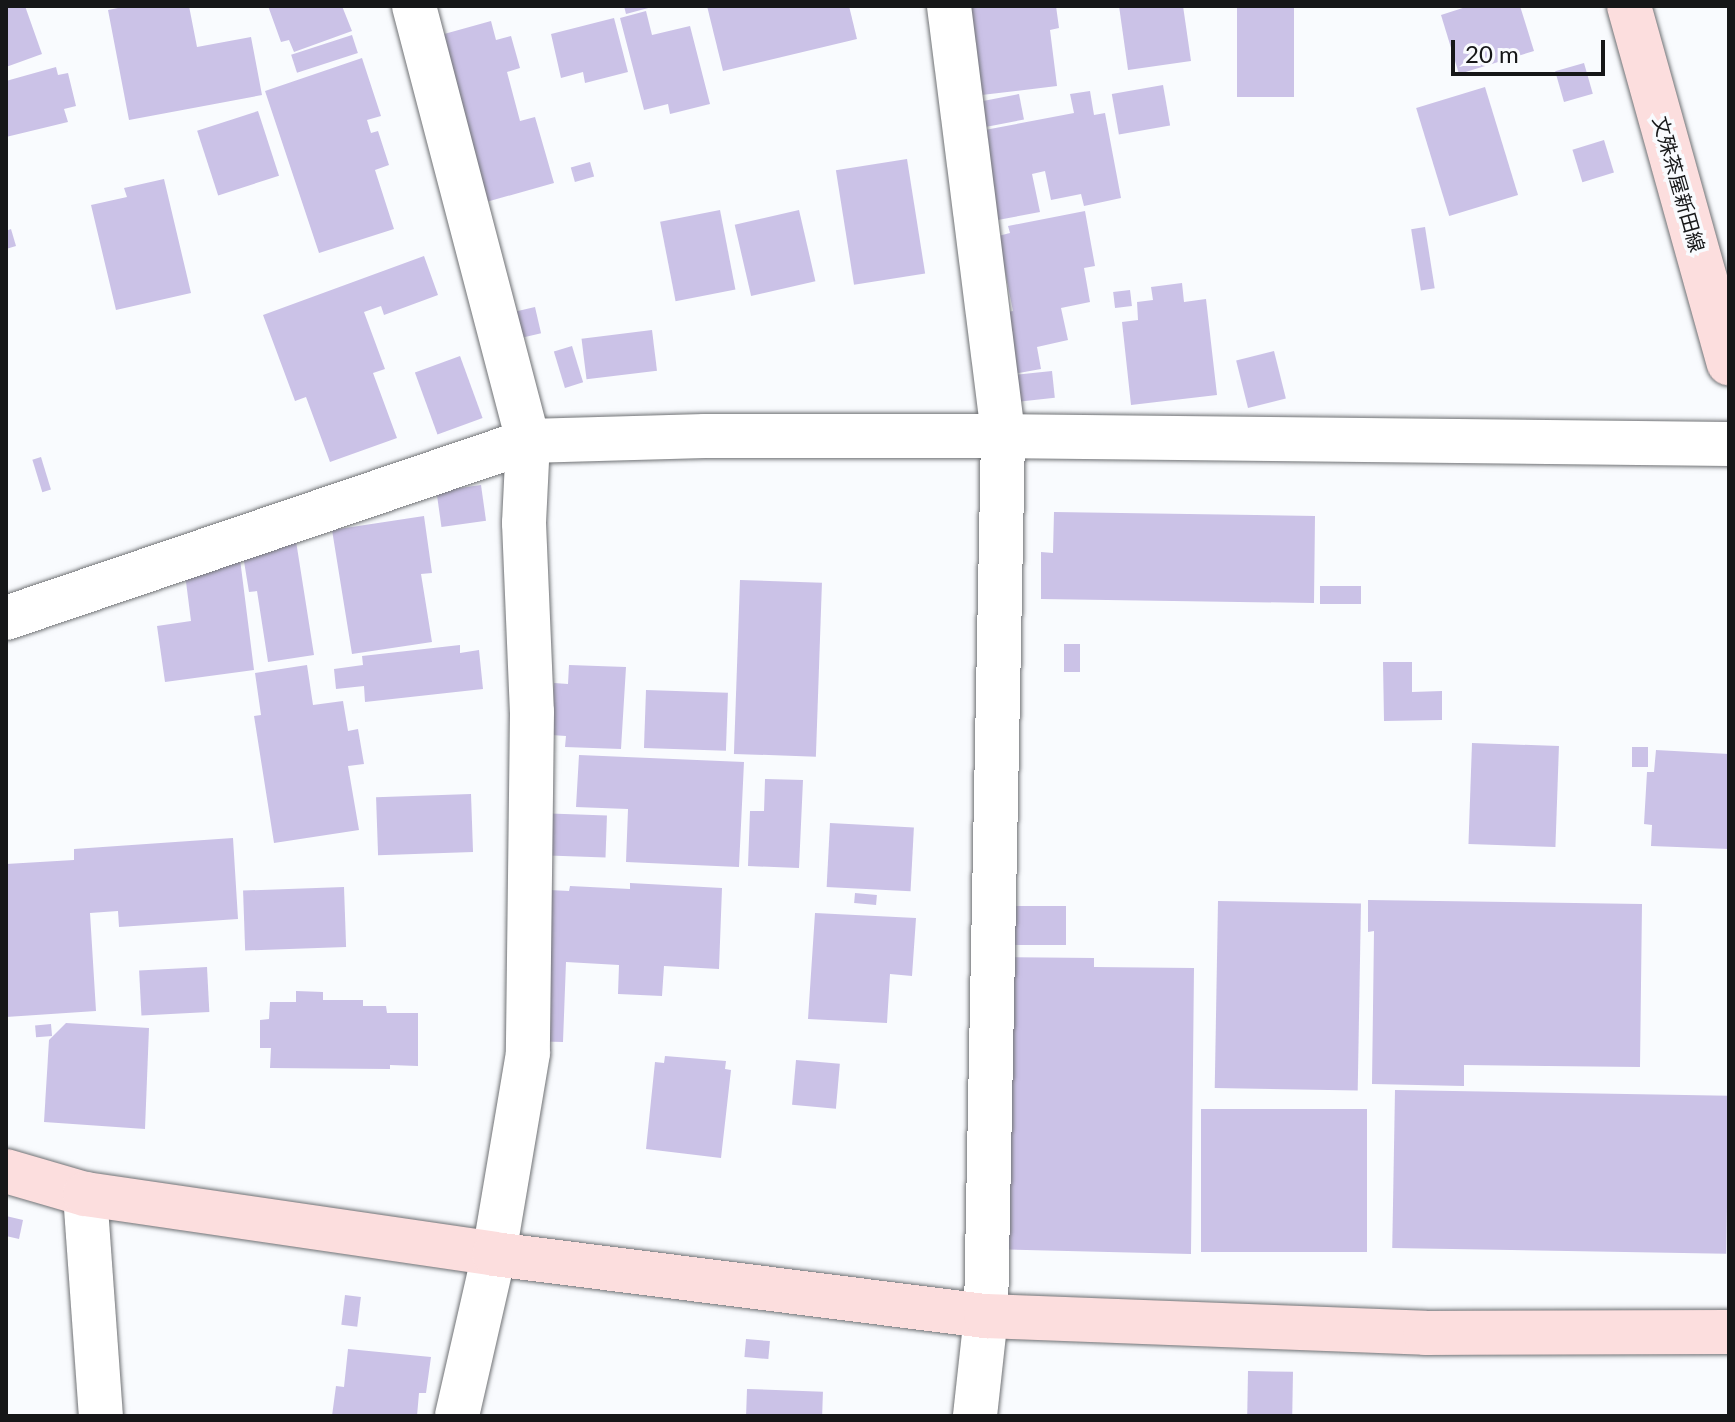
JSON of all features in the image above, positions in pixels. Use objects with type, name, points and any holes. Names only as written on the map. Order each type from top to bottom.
[{"type":"street","points":[[414,6],[528,441],[524,523],[532,712],[528,1053],[494,1254],[457,1416]]},
{"type":"street","points":[[949,6],[1003,436],[986,1316],[975,1416]]},
{"type":"street","name":"文殊茶屋新田線","points":[[1629,6],[1729,363]]},
{"type":"street","points":[[6,618],[528,441],[705,436],[1003,436],[1729,444]]},
{"type":"street","points":[[6,1171],[85,1194],[494,1254],[986,1316],[1425,1333],[1729,1332]]},
{"type":"street","points":[[85,1194],[101,1416]]},
{"type":"building","points":[[6,6],[25,6],[42,54],[6,67]]},
{"type":"building","points":[[128,6],[189,6],[197,47],[251,37],[262,95],[129,120],[108,10]]},
{"type":"building","points":[[268,6],[342,6],[352,31],[294,52],[289,40],[281,42]]},
{"type":"building","points":[[624,6],[652,6],[652,7],[626,14]]},
{"type":"building","points":[[707,6],[849,6],[857,39],[723,71]]},
{"type":"building","points":[[961,6],[1056,6],[1059,28],[1050,30],[1057,86],[973,96]]},
{"type":"building","points":[[1119,6],[1183,6],[1191,61],[1128,70]]},
{"type":"building","points":[[1237,6],[1294,6],[1294,97],[1237,97]]},
{"type":"building","points":[[1469,6],[1520,6],[1534,51],[1459,74],[1441,15]]},
{"type":"building","points":[[646,11],[652,35],[690,26],[710,104],[670,114],[668,104],[644,110],[620,18]]},
{"type":"building","points":[[614,18],[628,72],[585,83],[583,72],[561,78],[551,34]]},
{"type":"building","points":[[491,21],[496,40],[511,36],[520,68],[507,72],[520,121],[535,117],[554,183],[465,208],[419,41]]},
{"type":"building","points":[[352,35],[358,53],[297,73],[291,55]]},
{"type":"building","points":[[362,58],[381,116],[367,120],[371,133],[378,131],[389,165],[375,170],[394,229],[319,253],[265,91]]},
{"type":"building","points":[[1584,63],[1593,94],[1564,102],[1555,71]]},
{"type":"building","points":[[56,67],[58,75],[68,73],[76,106],[64,109],[68,122],[6,137],[6,81]]},
{"type":"building","points":[[1163,85],[1170,125],[1119,134],[1112,94]]},
{"type":"building","points":[[1485,87],[1518,195],[1449,216],[1416,108]]},
{"type":"building","points":[[1090,91],[1094,115],[1105,113],[1121,198],[1084,206],[1081,194],[1051,200],[1045,171],[1032,174],[1040,212],[987,222],[969,133],[1074,113],[1070,94]]},
{"type":"building","points":[[1019,94],[1024,120],[978,128],[973,103]]},
{"type":"building","points":[[258,111],[279,176],[218,195],[197,131]]},
{"type":"building","points":[[1604,140],[1614,173],[1582,182],[1572,150]]},
{"type":"building","points":[[907,159],[925,274],[854,285],[836,170]]},
{"type":"building","points":[[590,162],[594,176],[575,182],[571,168]]},
{"type":"building","points":[[164,179],[191,293],[116,310],[91,205],[127,197],[124,188]]},
{"type":"building","points":[[720,210],[735,290],[676,301],[660,222]]},
{"type":"building","points":[[799,210],[815,281],[751,296],[735,225]]},
{"type":"building","points":[[1085,211],[1095,266],[1084,268],[1090,302],[1061,308],[1068,340],[1037,347],[1041,369],[1003,376],[995,314],[1013,311],[998,236],[1010,233],[1008,226]]},
{"type":"building","points":[[1425,227],[1435,288],[1421,290],[1411,229]]},
{"type":"building","points":[[11,229],[16,246],[6,249],[6,231]]},
{"type":"building","points":[[424,256],[438,295],[384,315],[381,306],[364,312],[385,369],[373,373],[397,438],[330,462],[306,397],[295,401],[263,315]]},
{"type":"building","points":[[1182,283],[1184,302],[1206,299],[1217,395],[1131,405],[1122,322],[1138,320],[1137,302],[1153,300],[1151,287]]},
{"type":"building","points":[[1130,290],[1132,306],[1115,308],[1113,292]]},
{"type":"building","points":[[535,307],[541,333],[501,343],[495,316]]},
{"type":"building","points":[[652,330],[657,371],[587,379],[582,339]]},
{"type":"building","points":[[572,346],[583,382],[565,388],[554,352]]},
{"type":"building","points":[[1274,351],[1286,399],[1248,408],[1236,360]]},
{"type":"building","points":[[460,356],[483,418],[437,434],[415,372]]},
{"type":"building","points":[[1052,371],[1055,398],[1016,402],[1013,375]]},
{"type":"building","points":[[41,457],[51,490],[42,492],[32,460]]},
{"type":"building","points":[[481,485],[486,521],[441,527],[436,491]]},
{"type":"building","points":[[1054,512],[1315,516],[1314,603],[1041,599],[1041,552],[1053,553]]},
{"type":"building","points":[[424,516],[432,573],[421,574],[432,642],[352,654],[332,530]]},
{"type":"building","points":[[296,541],[314,655],[268,662],[257,591],[249,592],[242,549]]},
{"type":"building","points":[[240,559],[254,670],[165,682],[157,626],[191,621],[184,566]]},
{"type":"building","points":[[740,580],[822,583],[816,757],[734,754]]},
{"type":"building","points":[[1320,586],[1361,586],[1361,604],[1320,604]]},
{"type":"building","points":[[1064,644],[1080,644],[1080,672],[1064,672]]},
{"type":"building","points":[[460,645],[460,653],[479,650],[483,689],[365,702],[364,686],[336,689],[334,669],[363,665],[362,656]]},
{"type":"building","points":[[1383,662],[1412,662],[1412,692],[1442,691],[1442,720],[1384,721]]},
{"type":"building","points":[[307,665],[313,705],[343,701],[348,731],[358,729],[364,764],[348,766],[359,830],[274,843],[254,716],[261,715],[255,673]]},
{"type":"building","points":[[569,665],[626,667],[621,749],[565,747],[566,736],[551,735],[554,683],[568,684]]},
{"type":"building","points":[[646,690],[728,693],[726,751],[644,748]]},
{"type":"building","points":[[1472,743],[1559,746],[1555,847],[1468,844]]},
{"type":"building","points":[[1632,747],[1648,747],[1648,767],[1632,767]]},
{"type":"building","points":[[1656,750],[1729,754],[1729,849],[1651,846],[1652,825],[1644,824],[1647,772],[1654,772]]},
{"type":"building","points":[[579,755],[744,762],[739,867],[626,862],[628,809],[576,807]]},
{"type":"building","points":[[765,779],[803,780],[799,868],[748,866],[750,811],[764,811]]},
{"type":"building","points":[[471,794],[473,852],[378,855],[376,797]]},
{"type":"building","points":[[536,813],[607,815],[605,857],[535,855]]},
{"type":"building","points":[[830,823],[914,827],[911,891],[827,887]]},
{"type":"building","points":[[233,838],[238,919],[119,927],[118,911],[90,913],[96,1011],[6,1017],[6,864],[74,860],[74,849]]},
{"type":"building","points":[[630,883],[722,888],[719,969],[664,966],[662,996],[618,994],[619,965],[566,962],[563,1042],[523,1041],[530,889],[569,891],[570,886],[630,889]]},
{"type":"building","points":[[344,887],[346,947],[245,950],[243,891]]},
{"type":"building","points":[[855,893],[877,895],[876,905],[854,903]]},
{"type":"building","points":[[1368,900],[1642,904],[1640,1067],[1464,1065],[1464,1086],[1372,1084],[1374,931],[1368,932]]},
{"type":"building","points":[[1218,901],[1361,903],[1358,1090],[1215,1088]]},
{"type":"building","points":[[994,906],[1066,906],[1066,945],[994,945]]},
{"type":"building","points":[[815,913],[916,918],[912,976],[890,974],[887,1023],[808,1019]]},
{"type":"building","points":[[994,957],[1094,958],[1094,967],[1194,968],[1191,1254],[991,1249]]},
{"type":"building","points":[[207,967],[209,1012],[141,1015],[139,971]]},
{"type":"building","points":[[296,991],[323,992],[323,1000],[363,1000],[363,1006],[386,1006],[387,1013],[418,1013],[418,1066],[390,1065],[390,1069],[270,1068],[271,1048],[260,1048],[260,1020],[269,1019],[270,1002],[296,1002]]},
{"type":"building","points":[[66,1023],[149,1028],[145,1129],[44,1122],[49,1040]]},
{"type":"building","points":[[51,1024],[52,1036],[36,1037],[35,1025]]},
{"type":"building","points":[[665,1056],[726,1061],[725,1069],[731,1070],[721,1158],[646,1149],[655,1062],[664,1063]]},
{"type":"building","points":[[796,1060],[840,1064],[836,1109],[792,1105]]},
{"type":"building","points":[[1395,1090],[1729,1096],[1726,1254],[1392,1248]]},
{"type":"building","points":[[1201,1109],[1367,1109],[1367,1252],[1201,1252]]},
{"type":"building","points":[[6,1216],[23,1220],[19,1239],[6,1236]]},
{"type":"building","points":[[345,1295],[361,1297],[357,1327],[341,1325]]},
{"type":"building","points":[[746,1339],[770,1341],[768,1359],[744,1357]]},
{"type":"building","points":[[348,1349],[431,1357],[426,1393],[419,1393],[417,1416],[332,1416],[336,1386],[344,1387]]},
{"type":"building","points":[[1248,1371],[1293,1372],[1292,1416],[1247,1416]]},
{"type":"building","points":[[747,1389],[823,1392],[822,1416],[746,1416]]}]
